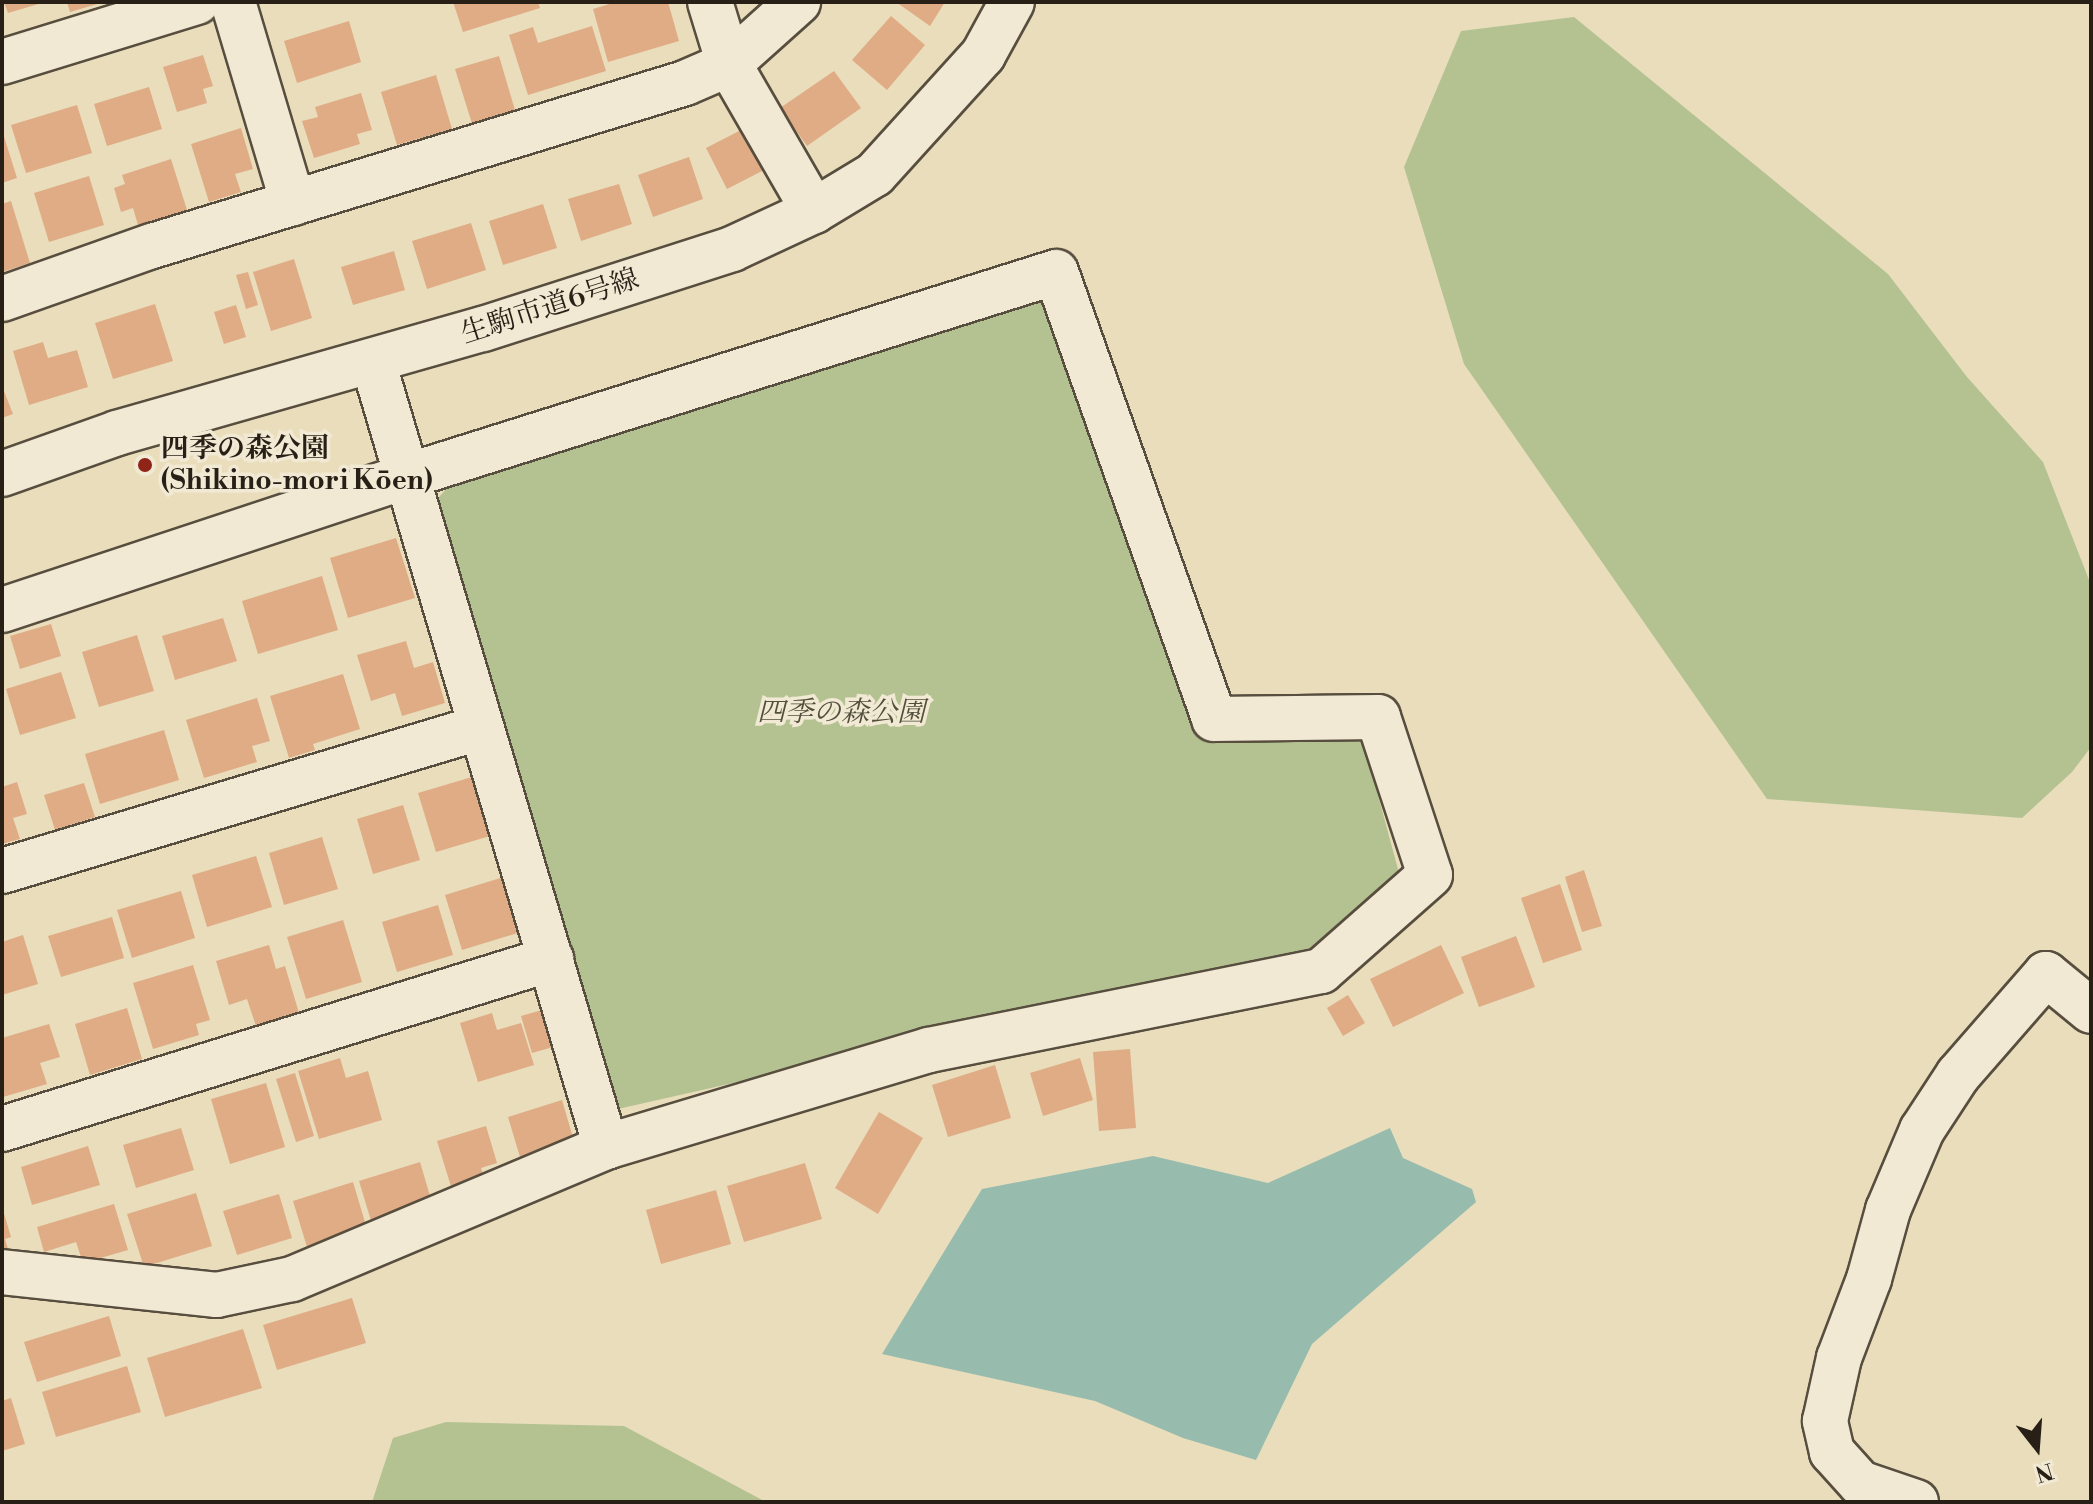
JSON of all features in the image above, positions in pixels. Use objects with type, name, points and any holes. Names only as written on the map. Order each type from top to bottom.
[{"type":"street","points":[[2,62],[197,2]]},
{"type":"street","points":[[233,2],[293,203]]},
{"type":"street","points":[[710,2],[729,64],[814,211]]},
{"type":"street","points":[[2,299],[293,203],[650,96],[729,64],[798,2]]},
{"type":"street","name":"生駒市道6号線","points":[[2,474],[117,433],[373,362],[732,249],[814,211],[875,174],[983,55],[1012,2]]},
{"type":"street","points":[[2,610],[404,477],[1056,272],[1214,719],[1378,717],[1430,875],[1321,971],[929,1050],[606,1147],[292,1279],[217,1295],[2,1272]]},
{"type":"street","points":[[373,362],[478,728],[606,1147]]},
{"type":"street","points":[[2,871],[478,728]]},
{"type":"street","points":[[2,1129],[551,959]]},
{"type":"street","points":[[1916,1502],[1860,1483],[1832,1452],[1825,1421],[1839,1358],[1869,1279],[1888,1210],[1922,1130],[1958,1075],[2046,974],[2091,1011]]},
{"type":"green space","points":[[1574,17],[1888,274],[1967,377],[2043,462],[2091,585],[2091,747],[2072,772],[2022,818],[1767,799],[1464,364],[1404,167],[1461,31]]},
{"type":"green space","name":"四季の森公園","points":[[1047,298],[1209,743],[1344,729],[1363,740],[1399,873],[1304,954],[609,1111],[429,508],[449,486]]},
{"type":"green space","points":[[446,1422],[624,1426],[766,1502],[372,1502],[393,1438]]},
{"type":"shaded area","points":[[1390,1128],[1403,1158],[1472,1189],[1476,1202],[1312,1344],[1256,1460],[1183,1438],[1095,1401],[882,1354],[982,1189],[1153,1156],[1268,1183]]},
{"type":"building","points":[[4,2],[42,2],[42,3],[8,13]]},
{"type":"building","points":[[67,2],[100,2],[101,3],[70,12]]},
{"type":"building","points":[[453,2],[538,2],[540,8],[463,32]]},
{"type":"building","points":[[616,2],[668,2],[679,41],[608,62],[593,9]]},
{"type":"building","points":[[896,2],[945,2],[930,26]]},
{"type":"building","points":[[891,16],[925,45],[887,90],[852,60]]},
{"type":"building","points":[[349,21],[361,62],[297,83],[284,41]]},
{"type":"building","points":[[592,26],[606,71],[528,95],[509,35],[533,27],[538,43]]},
{"type":"building","points":[[203,55],[213,86],[203,89],[207,103],[177,112],[163,67]]},
{"type":"building","points":[[499,56],[517,117],[474,130],[455,69]]},
{"type":"building","points":[[834,71],[861,108],[807,146],[780,108]]},
{"type":"building","points":[[436,75],[452,129],[397,145],[381,92]]},
{"type":"building","points":[[149,87],[162,129],[107,146],[94,104]]},
{"type":"building","points":[[361,93],[372,130],[357,134],[360,144],[314,158],[302,121],[318,117],[315,107]]},
{"type":"building","points":[[77,105],[92,153],[26,173],[11,125]]},
{"type":"building","points":[[747,127],[768,168],[727,189],[706,148]]},
{"type":"building","points":[[241,128],[253,169],[235,174],[241,192],[209,202],[191,144]]},
{"type":"building","points":[[2,130],[17,178],[2,183]]},
{"type":"building","points":[[689,157],[703,199],[653,217],[638,175]]},
{"type":"building","points":[[171,159],[187,210],[138,225],[133,208],[121,212],[114,188],[125,184],[122,175]]},
{"type":"building","points":[[89,176],[104,225],[49,242],[34,193]]},
{"type":"building","points":[[619,184],[632,224],[581,241],[568,199]]},
{"type":"building","points":[[11,201],[30,263],[2,272],[2,204]]},
{"type":"building","points":[[543,204],[557,248],[503,265],[489,221]]},
{"type":"building","points":[[471,223],[486,270],[427,289],[412,241]]},
{"type":"building","points":[[394,251],[405,290],[353,305],[341,267]]},
{"type":"building","points":[[294,259],[312,318],[271,331],[253,272]]},
{"type":"building","points":[[248,272],[258,305],[246,309],[236,275]]},
{"type":"building","points":[[155,304],[173,361],[113,379],[95,323]]},
{"type":"building","points":[[236,305],[246,337],[224,344],[214,312]]},
{"type":"building","points":[[43,342],[48,358],[77,350],[88,387],[29,405],[13,351]]},
{"type":"building","points":[[2,386],[13,414],[2,418]]},
{"type":"building","points":[[396,538],[415,598],[348,618],[330,558]]},
{"type":"building","points":[[322,576],[338,630],[258,654],[242,601]]},
{"type":"building","points":[[223,618],[237,661],[175,680],[162,636]]},
{"type":"building","points":[[51,624],[61,656],[20,669],[10,636]]},
{"type":"building","points":[[137,635],[154,691],[99,707],[82,652]]},
{"type":"building","points":[[406,641],[414,668],[433,662],[445,703],[402,716],[395,693],[371,701],[357,655]]},
{"type":"building","points":[[61,672],[76,718],[20,735],[6,689]]},
{"type":"building","points":[[343,674],[360,729],[313,744],[315,750],[289,758],[270,696]]},
{"type":"building","points":[[257,698],[270,741],[252,746],[257,762],[204,778],[186,720]]},
{"type":"building","points":[[164,730],[179,780],[100,804],[85,754]]},
{"type":"building","points":[[472,777],[490,836],[436,852],[418,793]]},
{"type":"building","points":[[17,782],[27,814],[13,818],[20,839],[2,844],[2,787]]},
{"type":"building","points":[[84,783],[95,817],[55,830],[44,795]]},
{"type":"building","points":[[403,805],[420,860],[373,874],[357,819]]},
{"type":"building","points":[[322,837],[338,889],[284,905],[269,853]]},
{"type":"building","points":[[256,856],[272,907],[207,927],[192,875]]},
{"type":"building","points":[[1584,870],[1602,926],[1582,932],[1565,877]]},
{"type":"building","points":[[507,876],[524,931],[462,950],[445,895]]},
{"type":"building","points":[[1560,884],[1582,950],[1543,963],[1521,898]]},
{"type":"building","points":[[181,891],[195,938],[132,958],[117,910]]},
{"type":"building","points":[[438,905],[453,955],[397,972],[382,922]]},
{"type":"building","points":[[112,917],[124,958],[61,977],[48,936]]},
{"type":"building","points":[[343,920],[362,982],[306,999],[287,937]]},
{"type":"building","points":[[23,935],[38,984],[2,995],[2,942]]},
{"type":"building","points":[[1516,936],[1535,987],[1479,1007],[1461,957]]},
{"type":"building","points":[[269,945],[276,969],[285,966],[299,1013],[256,1026],[247,999],[229,1005],[216,961]]},
{"type":"building","points":[[1441,945],[1464,993],[1393,1027],[1370,979]]},
{"type":"building","points":[[193,965],[210,1020],[196,1024],[199,1035],[153,1049],[133,983]]},
{"type":"building","points":[[1348,995],[1365,1023],[1343,1036],[1327,1008]]},
{"type":"building","points":[[127,1008],[142,1059],[90,1075],[75,1024]]},
{"type":"building","points":[[549,1008],[560,1045],[532,1053],[521,1016]]},
{"type":"building","points":[[492,1013],[497,1030],[521,1023],[534,1065],[478,1082],[460,1023]]},
{"type":"building","points":[[49,1024],[60,1057],[40,1063],[47,1084],[3,1097],[2,1038]]},
{"type":"building","points":[[1130,1049],[1136,1128],[1099,1131],[1093,1052]]},
{"type":"building","points":[[340,1058],[346,1078],[368,1071],[382,1120],[319,1139],[298,1071]]},
{"type":"building","points":[[1080,1058],[1093,1100],[1043,1116],[1030,1073]]},
{"type":"building","points":[[995,1065],[1011,1118],[948,1137],[932,1085]]},
{"type":"building","points":[[295,1073],[314,1136],[296,1142],[276,1079]]},
{"type":"building","points":[[266,1083],[285,1147],[230,1164],[211,1099]]},
{"type":"building","points":[[562,1100],[574,1141],[520,1157],[508,1117]]},
{"type":"building","points":[[879,1112],[923,1138],[878,1214],[835,1188]]},
{"type":"building","points":[[486,1126],[497,1163],[481,1168],[486,1183],[453,1193],[437,1141]]},
{"type":"building","points":[[181,1128],[194,1170],[136,1188],[123,1145]]},
{"type":"building","points":[[88,1146],[100,1185],[32,1205],[21,1167]]},
{"type":"building","points":[[420,1162],[433,1206],[372,1224],[359,1181]]},
{"type":"building","points":[[805,1163],[822,1219],[744,1242],[727,1186]]},
{"type":"building","points":[[353,1182],[367,1229],[307,1247],[293,1201]]},
{"type":"building","points":[[716,1190],[731,1244],[661,1264],[646,1210]]},
{"type":"building","points":[[196,1193],[212,1246],[144,1267],[127,1214]]},
{"type":"building","points":[[279,1194],[292,1238],[237,1255],[223,1211]]},
{"type":"building","points":[[114,1204],[128,1250],[83,1263],[76,1242],[44,1252],[37,1227]]},
{"type":"building","points":[[3,1210],[11,1237],[5,1239],[8,1249],[2,1250]]},
{"type":"building","points":[[352,1298],[366,1343],[277,1370],[263,1325]]},
{"type":"building","points":[[109,1316],[121,1356],[37,1382],[24,1342]]},
{"type":"building","points":[[243,1329],[262,1388],[165,1417],[147,1358]]},
{"type":"building","points":[[127,1366],[141,1412],[56,1437],[42,1392]]},
{"type":"building","points":[[11,1398],[25,1444],[2,1451],[2,1401]]},
{"type":"place","name":"四季の森公園 (Shikino-mori Kōen)","points":[[145,465]]}]
